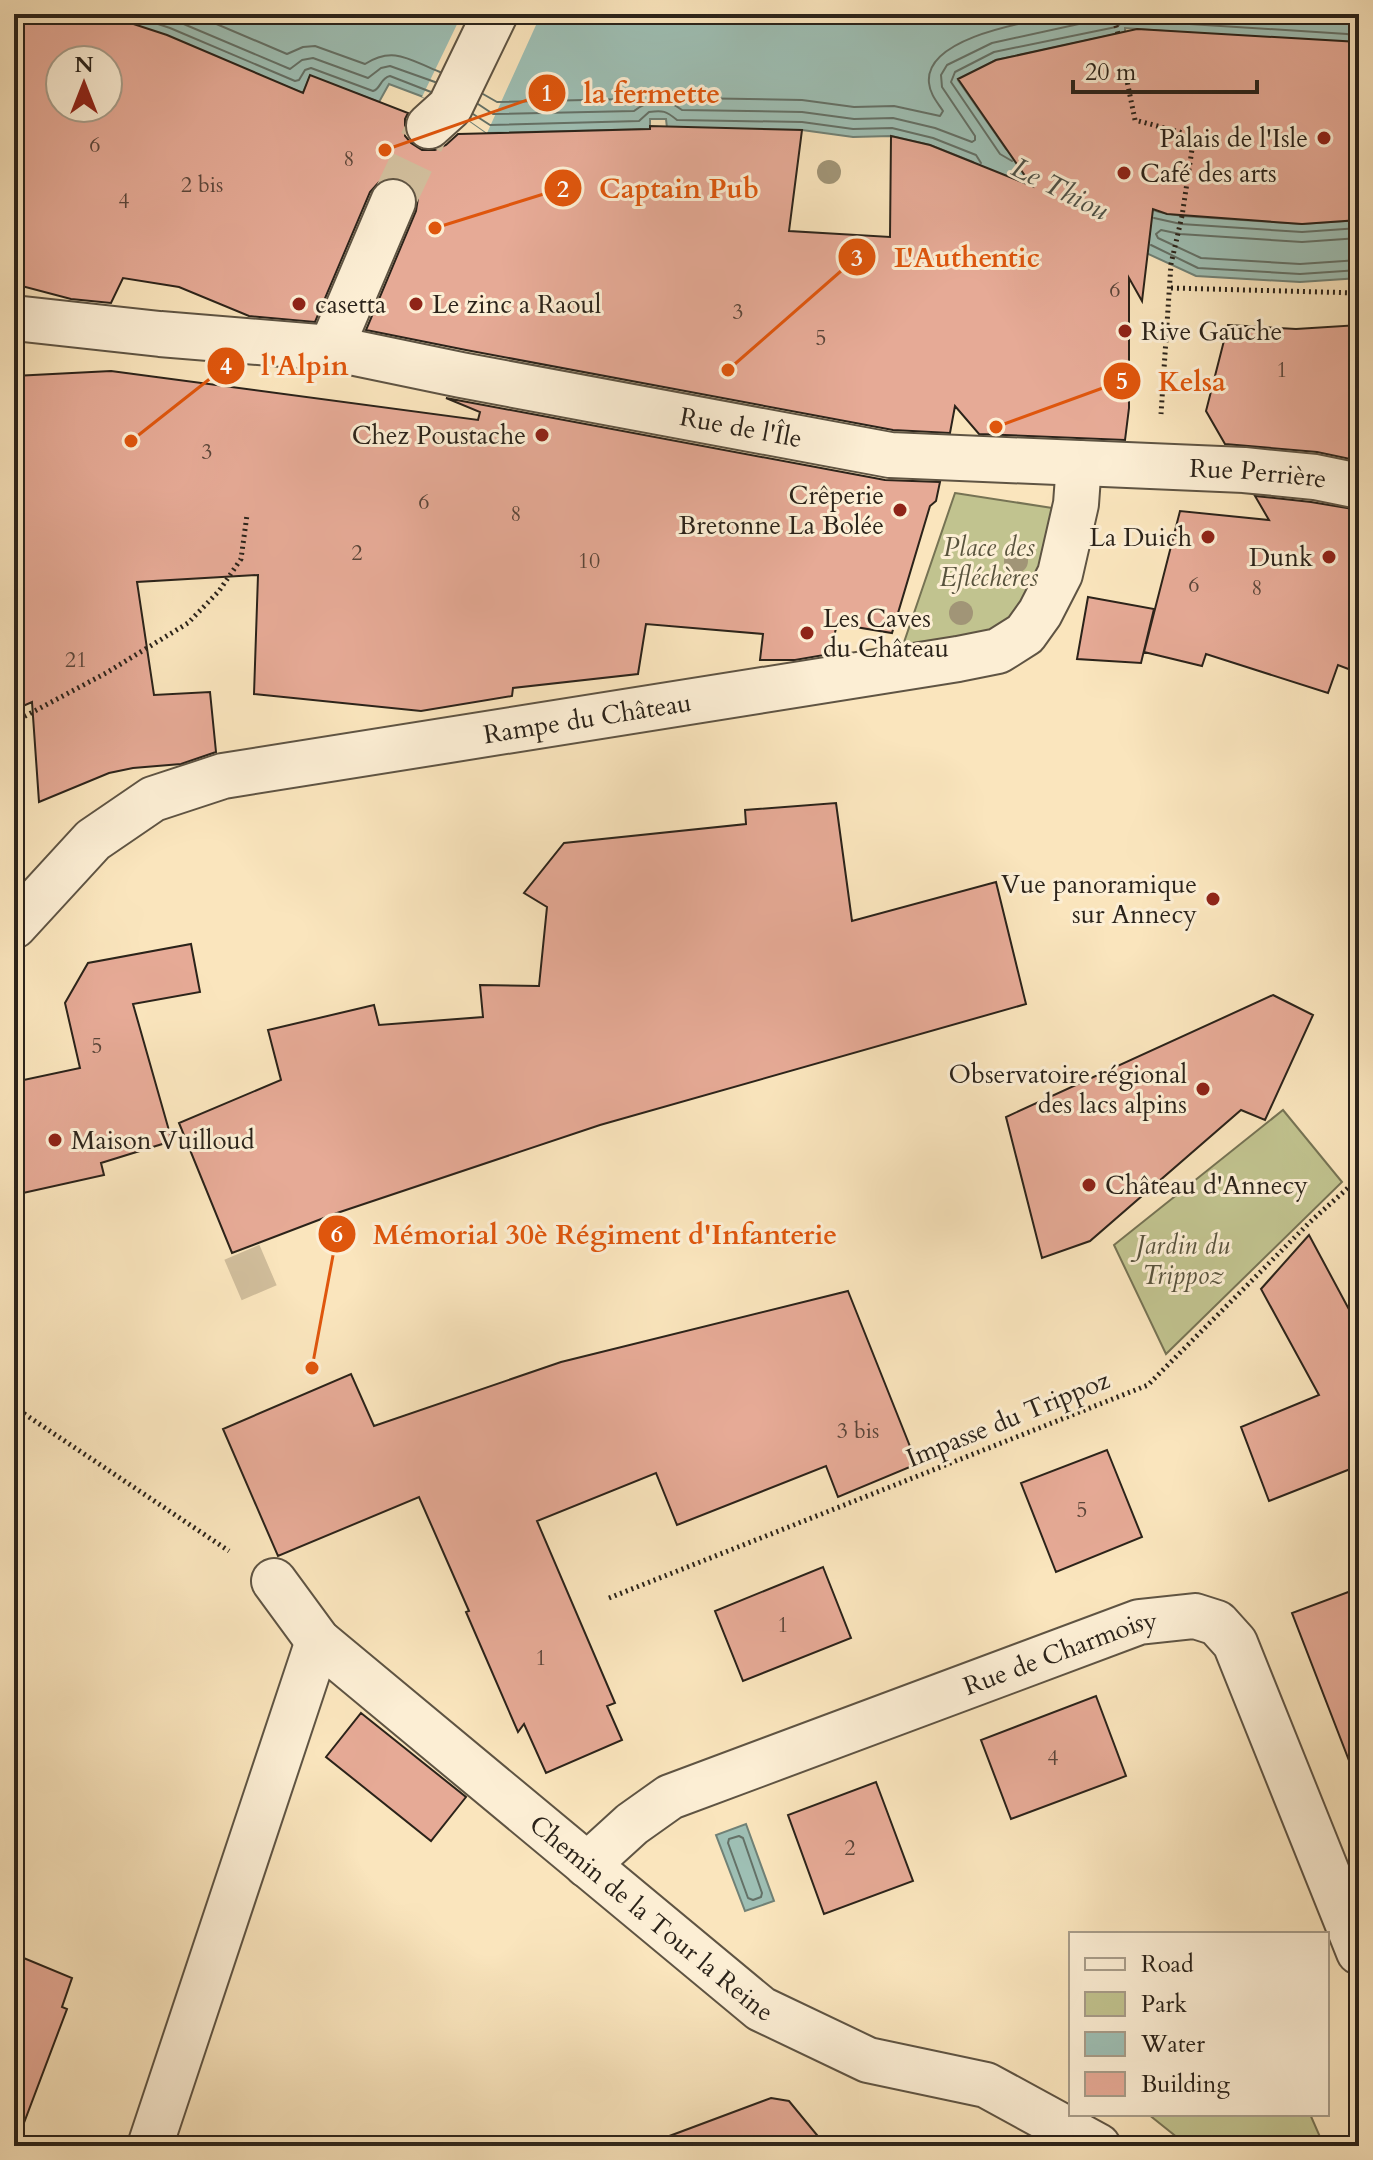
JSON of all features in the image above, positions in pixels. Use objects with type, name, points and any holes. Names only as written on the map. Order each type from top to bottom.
[{"type":"street","points":[[439,116],[495,14]]},
{"type":"street","points":[[331,348],[393,202]]},
{"type":"street","name":"Rue de l'Île","points":[[14,318],[331,348],[890,455],[1156,466]]},
{"type":"street","name":"Rampe du Château","points":[[14,926],[93,840],[153,799],[223,776],[998,651],[1025,634],[1060,574],[1076,504],[1079,463]]},
{"type":"street","name":"Rue Perrière","points":[[1156,466],[1272,472],[1359,486]]},
{"type":"street","name":"Chemin de la Tour la Reine","points":[[274,1581],[318,1641],[761,2009],[868,2060],[986,2085],[1098,2146]]},
{"type":"street","name":"Rue de Charmoisy","points":[[587,1865],[632,1824],[670,1797],[1139,1622],[1195,1616],[1217,1623],[1235,1643],[1359,1952]]},
{"type":"street","points":[[150,2146],[318,1641]]},
{"type":"path","points":[[1113,14],[1118,34]]},
{"type":"path","points":[[1125,71],[1135,120],[1194,136],[1171,264],[1156,466]]},
{"type":"path","points":[[1171,288],[1359,293]]},
{"type":"path","points":[[14,722],[106,673],[188,623],[219,591],[241,559],[247,515]]},
{"type":"path","name":"Impasse du Trippoz","points":[[609,1598],[1148,1385],[1310,1222],[1359,1178]]},
{"type":"path","points":[[14,1407],[274,1581]]},
{"type":"green space","name":"Place des Efléchères","points":[[955,493],[1059,509],[1036,590],[996,637],[900,654]]},
{"type":"green space","name":"Jardin du Trippoz","points":[[1283,1110],[1342,1182],[1166,1354],[1114,1245]]},
{"type":"green space","points":[[1150,2116],[1311,2116],[1324,2146],[1188,2146]]},
{"type":"water","name":"Le Thiou","points":[[103,14],[1359,14],[1359,45],[1125,28],[1125,32],[996,60],[958,80],[1006,149],[1076,183],[1159,212],[1302,224],[1359,220],[1359,278],[1300,282],[1196,276],[973,173],[973,162],[930,145],[891,136],[853,137],[802,130],[667,128],[666,119],[650,119],[650,129],[487,133],[450,107],[389,84],[379,102],[310,76],[303,93]]},
{"type":"water","points":[[746,1824],[774,1901],[745,1911],[716,1835]]},
{"type":"pier","points":[[462,14],[541,14],[487,133],[450,107],[422,97]]},
{"type":"building","points":[[14,14],[103,14],[167,35],[303,93],[310,75],[408,113],[405,136],[422,150],[435,150],[458,134],[650,129],[650,126],[802,130],[789,231],[890,237],[891,136],[930,145],[1032,186],[958,79],[996,60],[1137,29],[1359,42],[1359,220],[1302,224],[1167,214],[1153,209],[1142,301],[1129,278],[1129,408],[1125,440],[979,434],[955,406],[950,433],[893,430],[366,330],[416,211],[418,198],[413,188],[402,179],[389,177],[370,192],[315,322],[249,316],[179,287],[123,278],[111,303],[71,299],[14,284]]},
{"type":"building","points":[[1228,325],[1296,329],[1359,325],[1359,452],[1350,459],[1317,452],[1225,444],[1206,411]]},
{"type":"building","points":[[111,371],[478,420],[480,412],[446,398],[885,480],[940,482],[892,633],[837,624],[830,654],[795,660],[760,660],[763,634],[646,624],[638,674],[513,688],[512,696],[421,711],[254,694],[258,575],[137,582],[154,695],[210,692],[216,752],[181,764],[109,773],[39,802],[32,702],[14,710],[14,376]]},
{"type":"building","points":[[1255,496],[1359,510],[1359,673],[1338,665],[1328,693],[1206,654],[1202,666],[1144,652],[1180,511],[1269,520]]},
{"type":"building","points":[[1088,597],[1154,609],[1141,663],[1077,659]]},
{"type":"building","name":"Château d'Annecy","points":[[836,803],[852,921],[996,882],[1026,1004],[600,1125],[337,1213],[232,1253],[179,1123],[281,1080],[268,1030],[374,1005],[379,1025],[483,1017],[480,985],[539,986],[547,907],[524,893],[564,843],[746,824],[745,810]]},
{"type":"building","points":[[191,944],[200,992],[133,1004],[172,1141],[101,1163],[104,1175],[14,1195],[14,1082],[80,1068],[65,1003],[88,963]]},
{"type":"building","points":[[1273,995],[1313,1015],[1265,1120],[1241,1110],[1090,1241],[1042,1258],[1006,1117]]},
{"type":"building","points":[[1309,1235],[1359,1328],[1359,1467],[1269,1501],[1241,1427],[1319,1395],[1261,1289]]},
{"type":"building","points":[[848,1291],[917,1464],[838,1497],[826,1466],[677,1525],[656,1473],[537,1521],[615,1703],[607,1706],[622,1740],[546,1773],[524,1724],[518,1732],[419,1497],[278,1556],[223,1429],[351,1374],[374,1426],[561,1362]]},
{"type":"building","points":[[1107,1450],[1142,1537],[1056,1572],[1021,1483]]},
{"type":"building","points":[[823,1567],[851,1638],[743,1681],[715,1611]]},
{"type":"building","points":[[1359,1588],[1359,1776],[1355,1776],[1292,1613]]},
{"type":"building","points":[[1096,1696],[1126,1776],[1011,1819],[981,1740]]},
{"type":"building","points":[[361,1713],[466,1797],[431,1841],[326,1757]]},
{"type":"building","points":[[876,1782],[913,1881],[824,1914],[788,1815]]},
{"type":"building","points":[[14,1954],[72,1978],[62,2007],[67,2009],[19,2136],[14,2136]]},
{"type":"building","points":[[771,2098],[789,2101],[826,2146],[657,2146],[656,2141]]},
{"type":"tunnel","points":[[393,202],[429,126]]},
{"type":"tunnel","points":[[233,1280],[268,1265]]},
{"type":"place","name":"Palais de l'Isle","points":[[1324,138]]},
{"type":"place","name":"la fermette","points":[[385,150]]},
{"type":"place","name":"Café des arts","points":[[1124,173]]},
{"type":"place","name":"Captain Pub","points":[[435,228]]},
{"type":"place","name":"casetta","points":[[299,304]]},
{"type":"place","name":"Le zinc a Raoul","points":[[416,304]]},
{"type":"place","name":"Rive Gauche","points":[[1125,331]]},
{"type":"place","name":"L'Authentic","points":[[728,370]]},
{"type":"place","name":"Kelsa","points":[[996,427]]},
{"type":"place","name":"Chez Poustache","points":[[542,435]]},
{"type":"place","name":"l'Alpin","points":[[131,441]]},
{"type":"place","name":"Crêperie Bretonne La Bolée","points":[[900,510]]},
{"type":"place","name":"La Duich","points":[[1208,537]]},
{"type":"place","name":"Dunk","points":[[1329,557]]},
{"type":"place","name":"Les Caves du Château","points":[[807,633]]},
{"type":"place","name":"Vue panoramique sur Annecy","points":[[1213,899]]},
{"type":"place","name":"Observatoire régional des lacs alpins","points":[[1203,1089]]},
{"type":"place","name":"Maison Vuilloud","points":[[55,1140]]},
{"type":"place","name":"Château d'Annecy","points":[[1089,1185]]},
{"type":"place","name":"Mémorial 30è Régiment d'Infanterie","points":[[312,1368]]}]
